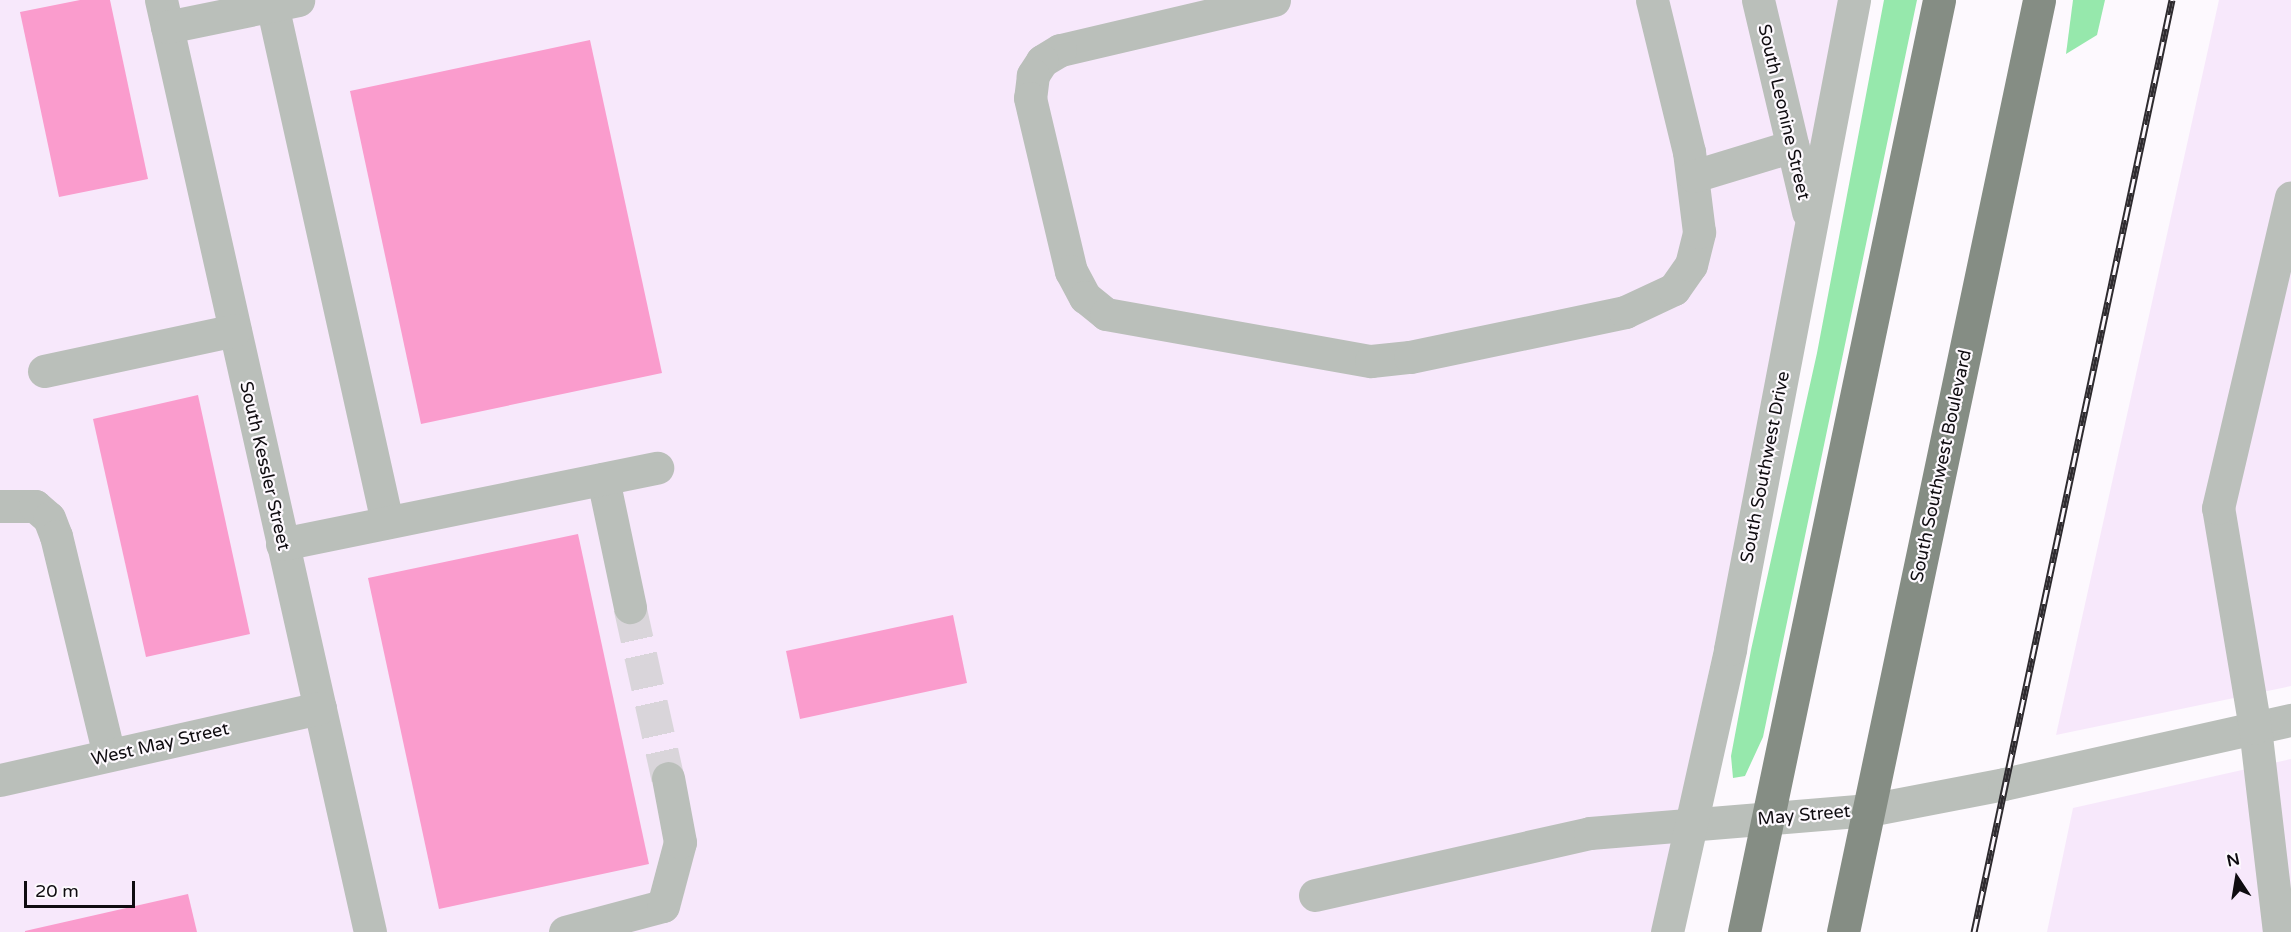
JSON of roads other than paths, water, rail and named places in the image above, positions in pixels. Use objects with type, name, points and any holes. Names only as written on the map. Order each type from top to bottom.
[{"type":"main road","points":[[1744,932],[1939,0]]},
{"type":"main road","name":"South Southwest Boulevard","points":[[1843,932],[2038,0]]},
{"type":"street","points":[[1274,0],[1059,50],[1042,61],[1033,75],[1030,98],[1071,272],[1085,297],[1106,314],[1371,361],[1410,357],[1625,312],[1674,289],[1691,265],[1699,232],[1694,176],[1652,0]]},
{"type":"street","name":"South Leonine Street","points":[[1758,0],[1810,223]]},
{"type":"street","name":"South Southwest Drive","points":[[1667,932],[1731,649],[1854,0]]},
{"type":"street","points":[[164,14],[280,2],[387,522]]},
{"type":"street","name":"South Kessler Street","points":[[164,14],[370,932]]},
{"type":"street","points":[[1694,176],[1792,146]]},
{"type":"street","points":[[2279,932],[2255,728],[2218,508],[2291,197]]},
{"type":"street","points":[[44,371],[235,330]]},
{"type":"street","points":[[282,544],[657,468]]},
{"type":"street","points":[[603,479],[630,607]]},
{"type":"street","points":[[0,506],[15,504],[34,506],[49,518],[109,755]]},
{"type":"street","name":"West May Street","points":[[0,780],[320,708]]},
{"type":"street","name":"May Street","points":[[1315,895],[1590,833],[1869,810],[2004,784],[2291,720]]},
{"type":"street","points":[[565,932],[663,906],[680,842],[668,778]]},
{"type":"tunnel","points":[[630,607],[668,778]]},
{"type":"railway","points":[[1974,932],[2172,0]]}]
